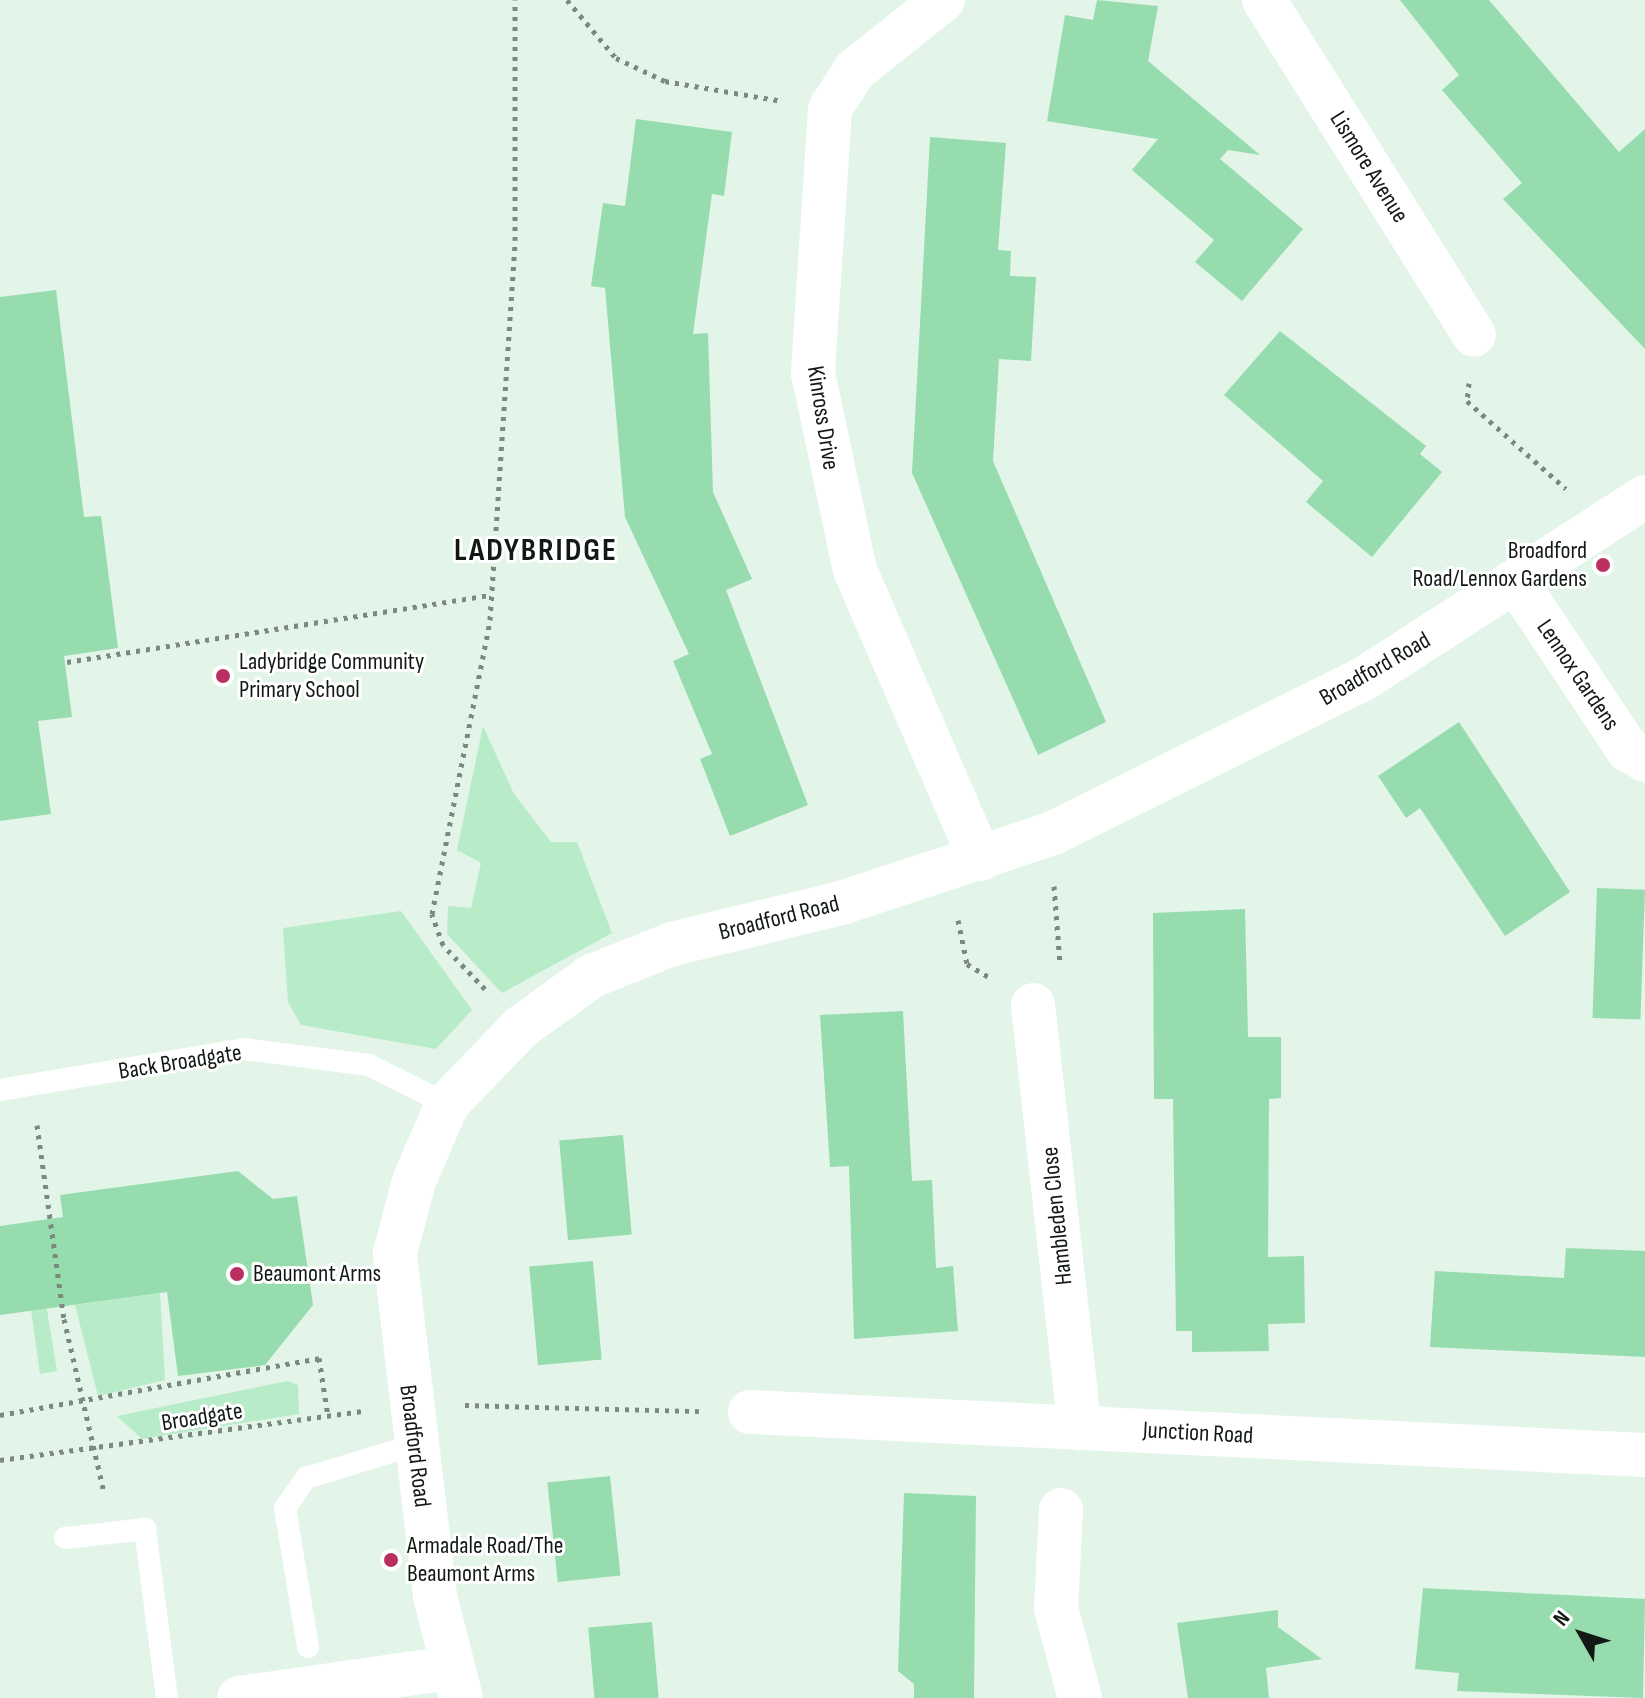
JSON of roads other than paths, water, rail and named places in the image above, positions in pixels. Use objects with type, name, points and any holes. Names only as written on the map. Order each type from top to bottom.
[{"type":"street","name":"Kinross Drive","points":[[943,0],[855,70],[830,109],[813,373],[841,521],[855,570],[963,864]]},
{"type":"street","name":"Lismore Avenue","points":[[1264,0],[1474,335]]},
{"type":"street","name":"Broadford Road","points":[[456,1683],[411,1424],[395,1253],[414,1181],[447,1104],[521,1027],[592,976],[672,944],[963,864],[1051,834],[1365,678],[1517,583],[1645,497]]},
{"type":"street","name":"Lennox Gardens","points":[[1517,583],[1628,750],[1645,760]]},
{"type":"street","name":"Hambleden Close","points":[[1033,1005],[1080,1428]]},
{"type":"street","name":"Junction Road","points":[[750,1412],[1645,1455]]},
{"type":"street","points":[[1061,1510],[1056,1608],[1080,1698]]},
{"type":"street","points":[[239,1698],[456,1683]]},
{"type":"lane","name":"Back Broadgate","points":[[0,1090],[244,1049],[369,1065],[447,1104]]},
{"type":"lane","points":[[308,1647],[285,1508],[306,1478],[411,1424]]},
{"type":"lane","points":[[65,1538],[145,1529],[167,1698]]},
{"type":"place","name":"Broadford Road/Lennox Gardens","points":[[1603,565]]},
{"type":"place","name":"Ladybridge Community Primary School","points":[[223,676]]},
{"type":"place","name":"Beaumont Arms","points":[[237,1274]]},
{"type":"place","name":"Armadale Road/The Beaumont Arms","points":[[391,1560]]},
{"type":"district","name":"LADYBRIDGE","points":[[536,551]]}]
